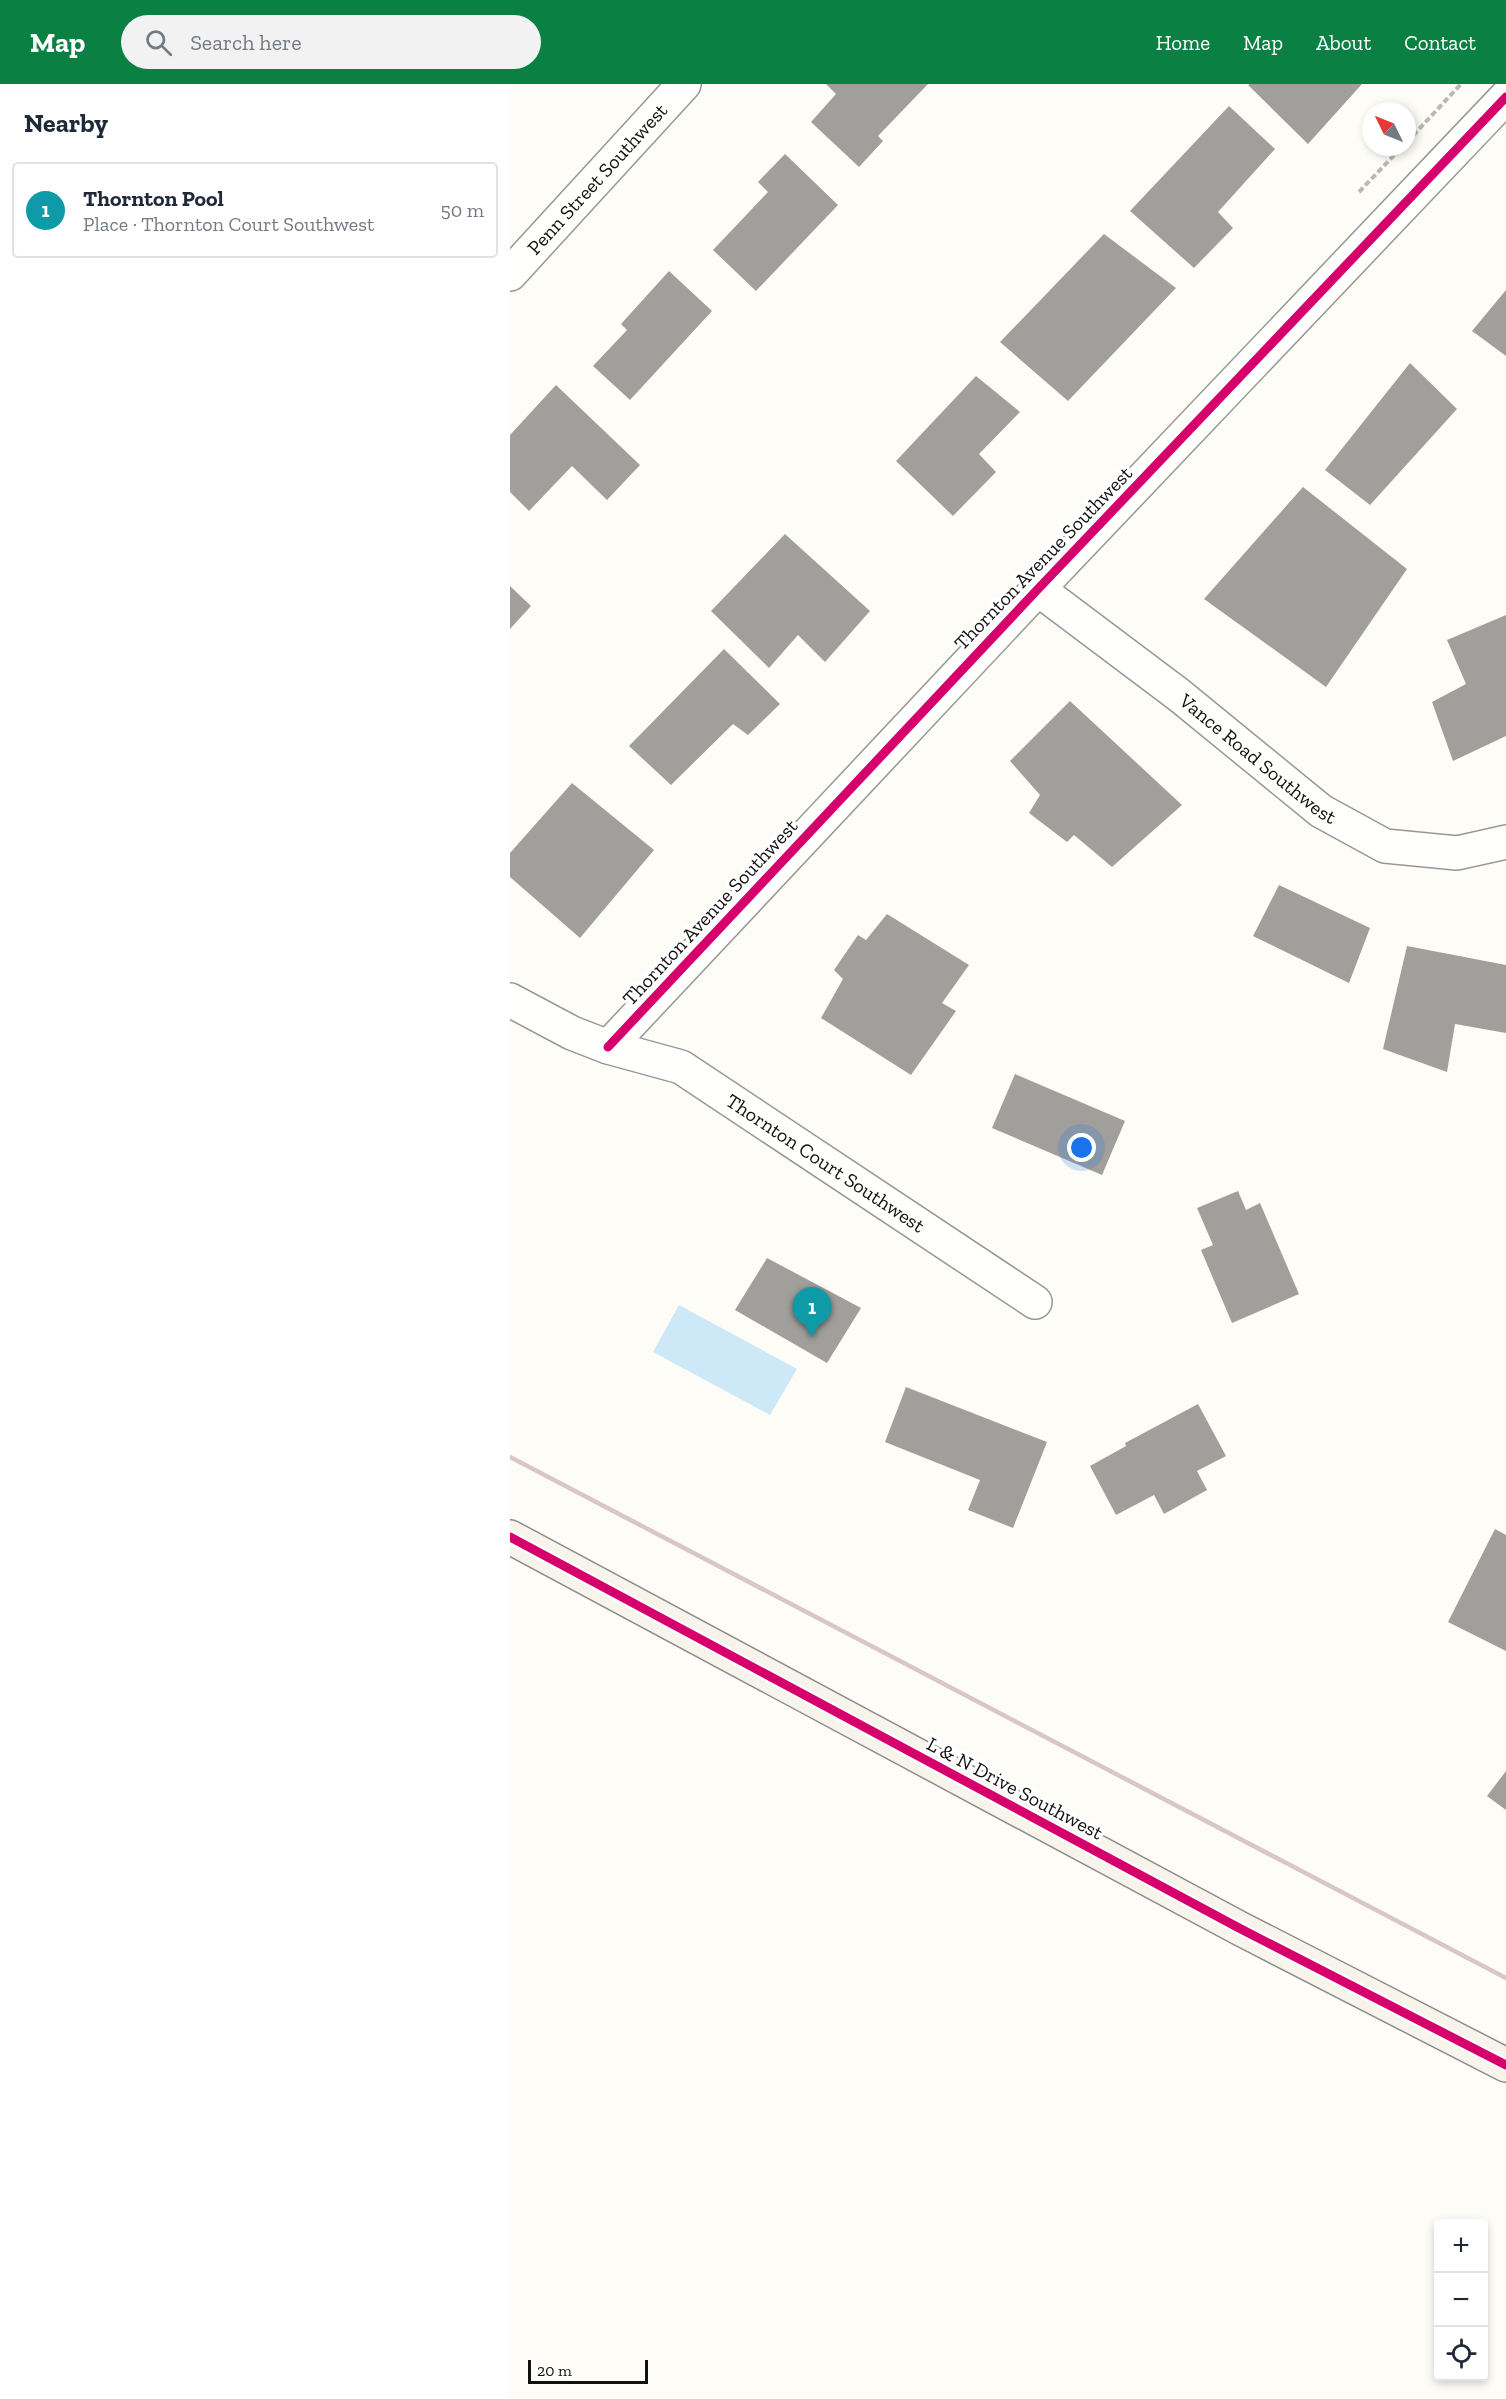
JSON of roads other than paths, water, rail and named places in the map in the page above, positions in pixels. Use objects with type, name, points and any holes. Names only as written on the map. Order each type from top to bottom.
[{"type":"street","name":"Penn Street Southwest","points":[[510,274],[684,84]]},
{"type":"street","name":"Thornton Avenue Southwest","points":[[608,1047],[1038,589],[1506,97]]},
{"type":"street","name":"Vance Road Southwest","points":[[1038,589],[1179,695],[1320,811],[1386,846],[1457,853],[1506,842]]},
{"type":"street","name":"Thornton Court Southwest","points":[[510,1000],[572,1033],[608,1047],[681,1067],[1035,1302]]},
{"type":"street","name":"L & N Drive Southwest","points":[[510,1537],[1239,1928],[1506,2065]]},
{"type":"water","points":[[679,1305],[797,1369],[770,1415],[653,1352]]},
{"type":"railway","points":[[510,1457],[1506,1978]]},
{"type":"place","name":"Thornton Pool","points":[[812,1337]]}]
